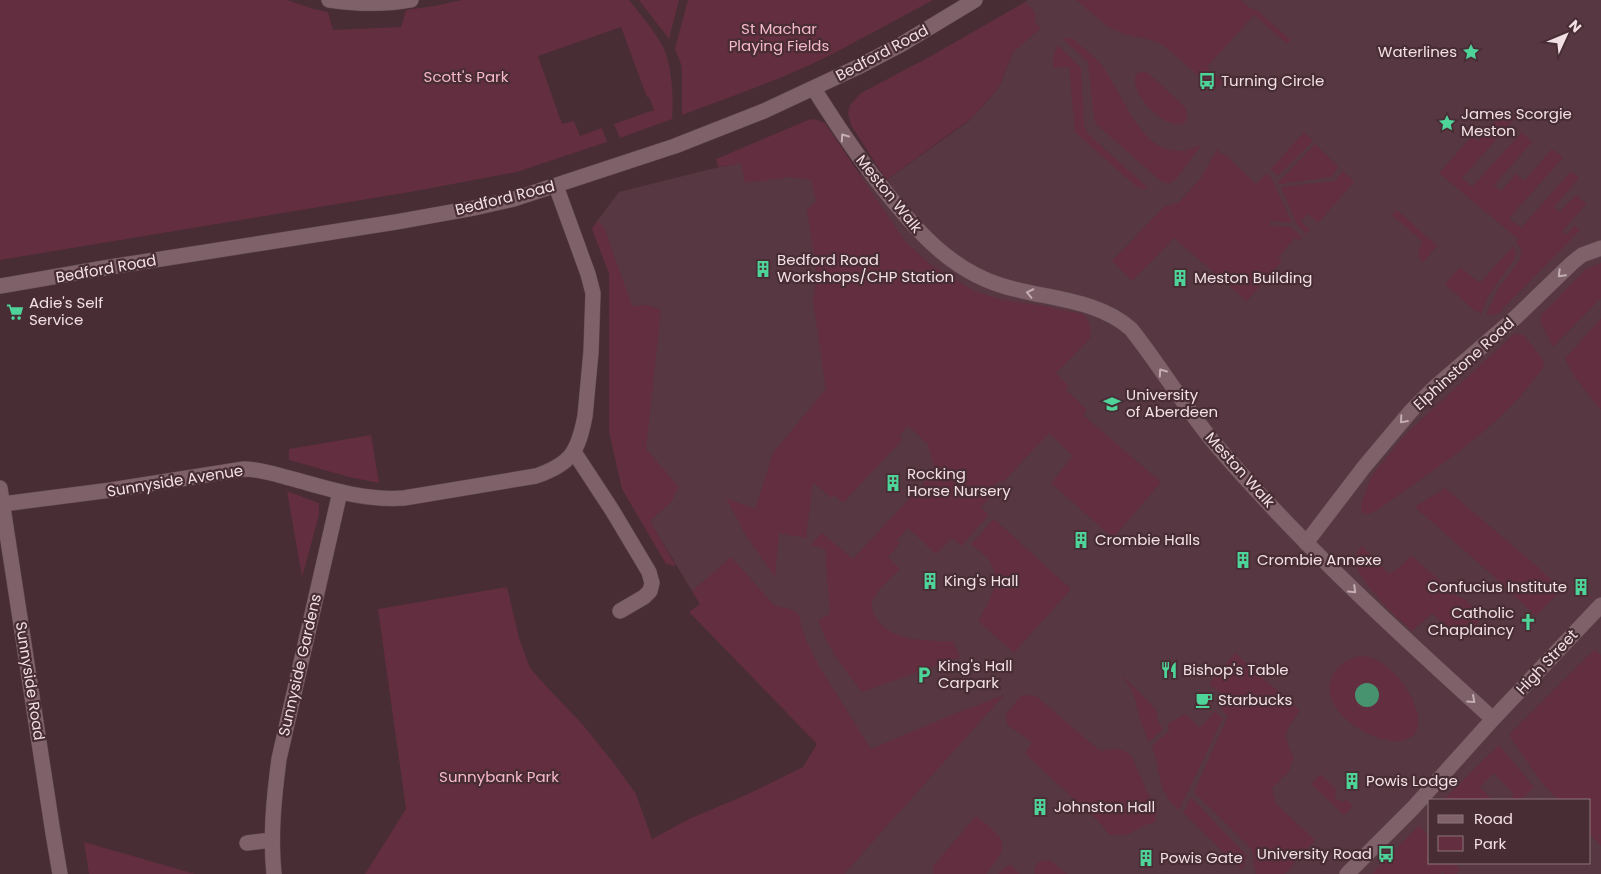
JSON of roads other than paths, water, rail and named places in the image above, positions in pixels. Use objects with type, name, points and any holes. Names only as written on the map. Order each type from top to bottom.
[{"type":"street","points":[[329,0],[346,3],[411,0]]},
{"type":"street","name":"Bedford Road","points":[[0,286],[458,211],[556,186],[696,138],[764,111],[858,68],[976,0]]},
{"type":"street","name":"Meston Walk","points":[[814,88],[866,168],[924,238],[945,256],[983,279],[1025,292],[1058,298],[1108,313],[1132,329],[1207,434],[1306,543],[1381,617],[1493,719]]},
{"type":"street","points":[[556,186],[593,293],[591,352],[585,416],[574,452],[612,510],[648,572],[652,583],[650,591],[644,597],[620,611]]},
{"type":"street","name":"Elphinstone Road","points":[[1306,543],[1385,441],[1434,388],[1516,317],[1572,263],[1582,256],[1601,248]]},
{"type":"street","name":"Sunnyside Avenue","points":[[3,504],[84,494],[244,469],[263,471],[369,498],[404,498],[536,476],[551,471],[565,462],[574,452]]},
{"type":"street","name":"Sunnyside Road","points":[[0,488],[60,874]]},
{"type":"street","name":"Sunnyside Gardens","points":[[274,874],[272,840],[274,804],[283,739],[340,492]]},
{"type":"street","name":"High Street","points":[[1347,874],[1413,808],[1493,719],[1601,605]]},
{"type":"street","points":[[248,843],[272,840]]},
{"type":"place","name":"Waterlines","points":[[1471,52]]},
{"type":"place","name":"Turning Circle","points":[[1207,81]]},
{"type":"place","name":"James Scorgie Meston","points":[[1447,123]]},
{"type":"place","name":"Bedford Road Workshops/CHP Station","points":[[763,269]]},
{"type":"place","name":"Meston Building","points":[[1180,278]]},
{"type":"place","name":"Adie's Self Service","points":[[15,312]]},
{"type":"place","name":"University of Aberdeen","points":[[1112,404]]},
{"type":"place","name":"Rocking Horse Nursery","points":[[893,483]]},
{"type":"place","name":"Crombie Halls","points":[[1081,540]]},
{"type":"place","name":"Crombie Annexe","points":[[1243,560]]},
{"type":"place","name":"King's Hall","points":[[930,581]]},
{"type":"place","name":"Confucius Institute","points":[[1581,587]]},
{"type":"place","name":"Catholic Chaplaincy","points":[[1528,622]]},
{"type":"place","name":"Bishop's Table","points":[[1169,670]]},
{"type":"place","name":"King's Hall Carpark","points":[[924,675]]},
{"type":"place","name":"Starbucks","points":[[1204,700]]},
{"type":"place","name":"Powis Lodge","points":[[1352,781]]},
{"type":"place","name":"Johnston Hall","points":[[1040,807]]},
{"type":"place","name":"University Road","points":[[1386,854]]},
{"type":"place","name":"Powis Gate","points":[[1146,858]]},
{"type":"park label","name":"St Machar Playing Fields","points":[[779,38]]},
{"type":"park label","name":"Scott's Park","points":[[466,77]]},
{"type":"park label","name":"Sunnybank Park","points":[[499,777]]}]
